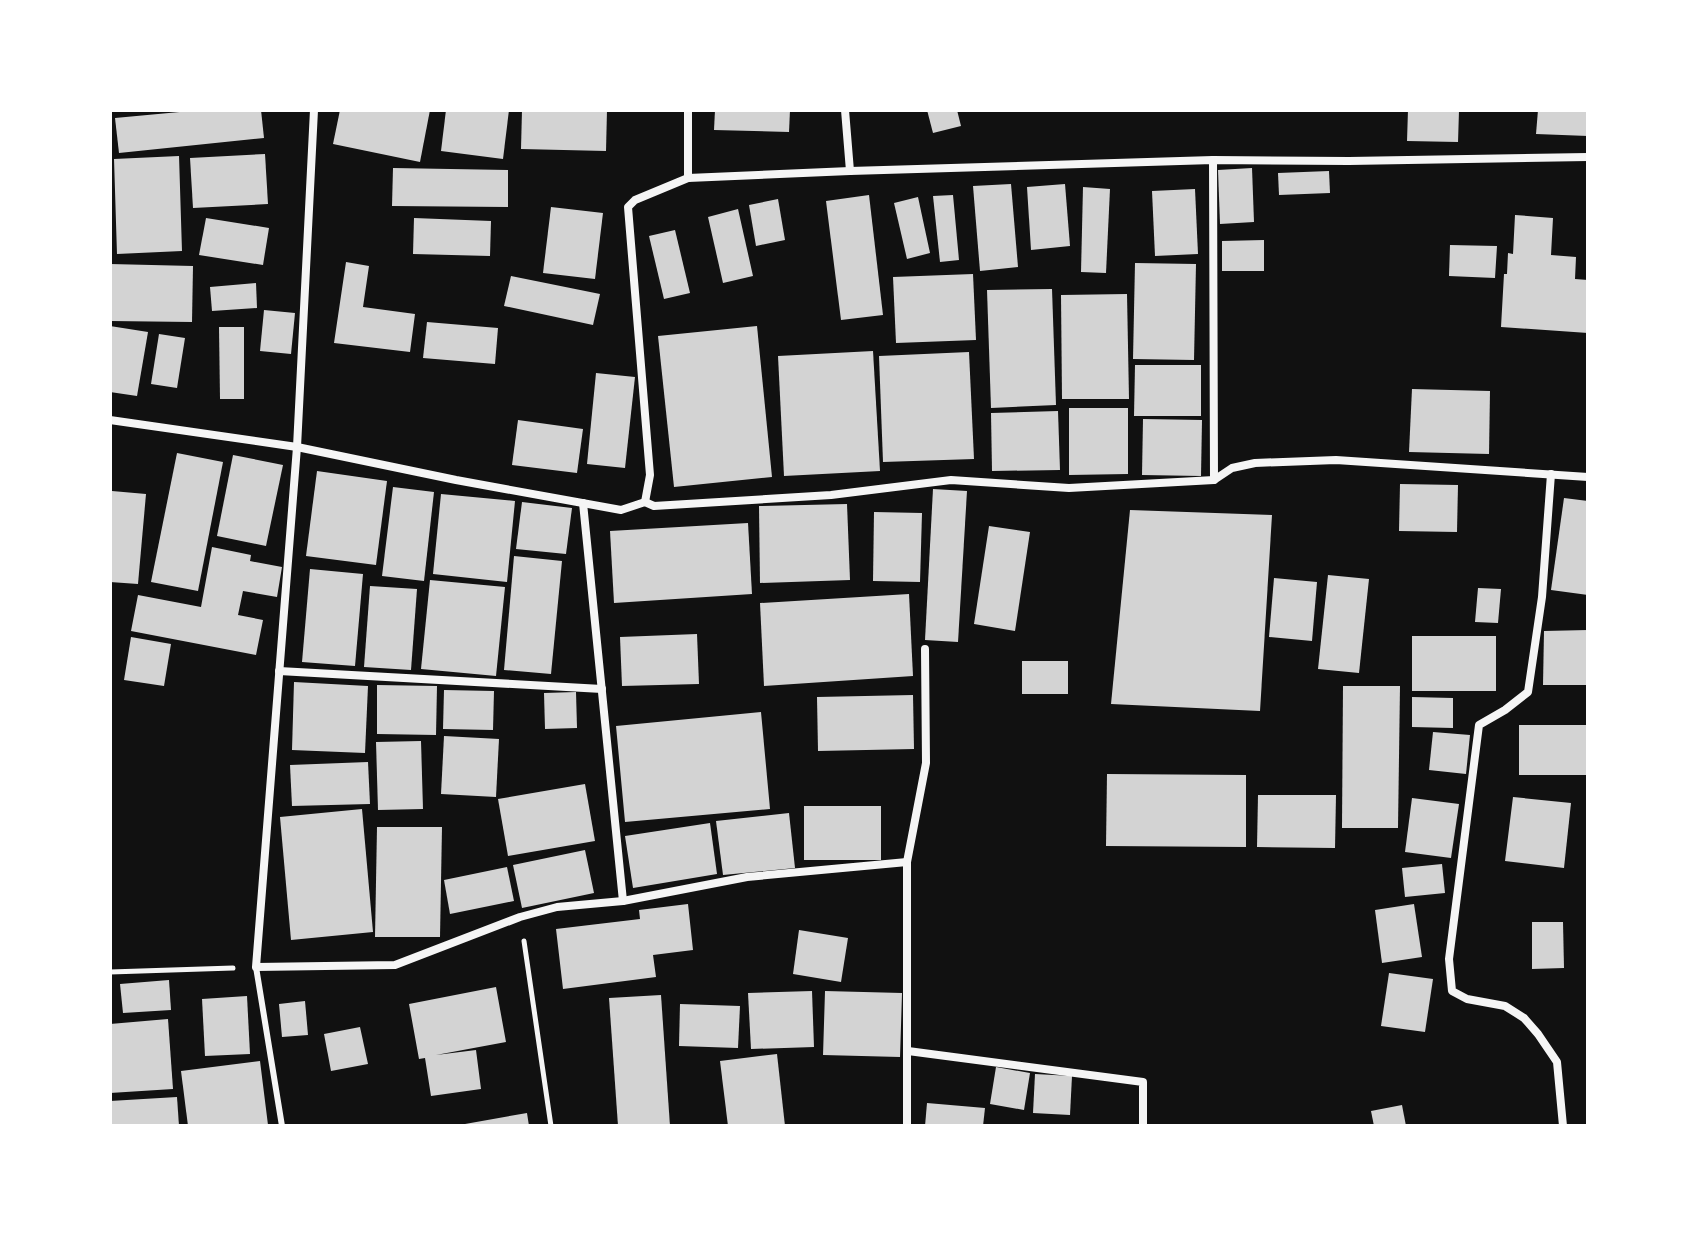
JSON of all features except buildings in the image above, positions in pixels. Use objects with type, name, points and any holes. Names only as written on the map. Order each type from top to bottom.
[{"type":"street","points":[[314,110],[297,447],[256,967],[395,965],[520,917],[557,907],[623,901],[747,877],[907,862]]},
{"type":"street","points":[[688,110],[688,178]]},
{"type":"street","points":[[845,110],[850,171]]},
{"type":"street","points":[[645,502],[650,475],[628,207],[635,200],[688,178],[1213,160],[1588,157]]},
{"type":"street","points":[[1213,160],[1214,480]]},
{"type":"street","points":[[110,420],[297,447],[621,510],[645,502],[654,506],[831,495],[951,480],[1069,488],[1214,480],[1232,468],[1255,463],[1336,460],[1588,477]]},
{"type":"street","points":[[1551,474],[1542,597],[1528,692],[1479,725],[1449,959],[1452,991],[1467,999],[1505,1006],[1524,1018],[1551,1052],[1557,1062],[1563,1126]]},
{"type":"street","points":[[583,503],[623,901]]},
{"type":"street","points":[[907,1126],[907,862],[926,763],[925,649]]},
{"type":"street","points":[[279,671],[602,689]]},
{"type":"street","points":[[908,1051],[1143,1082],[1143,1126]]},
{"type":"lane","points":[[256,967],[282,1126]]},
{"type":"path","points":[[520,917],[551,1126]]},
{"type":"path","points":[[110,972],[256,967]]}]
